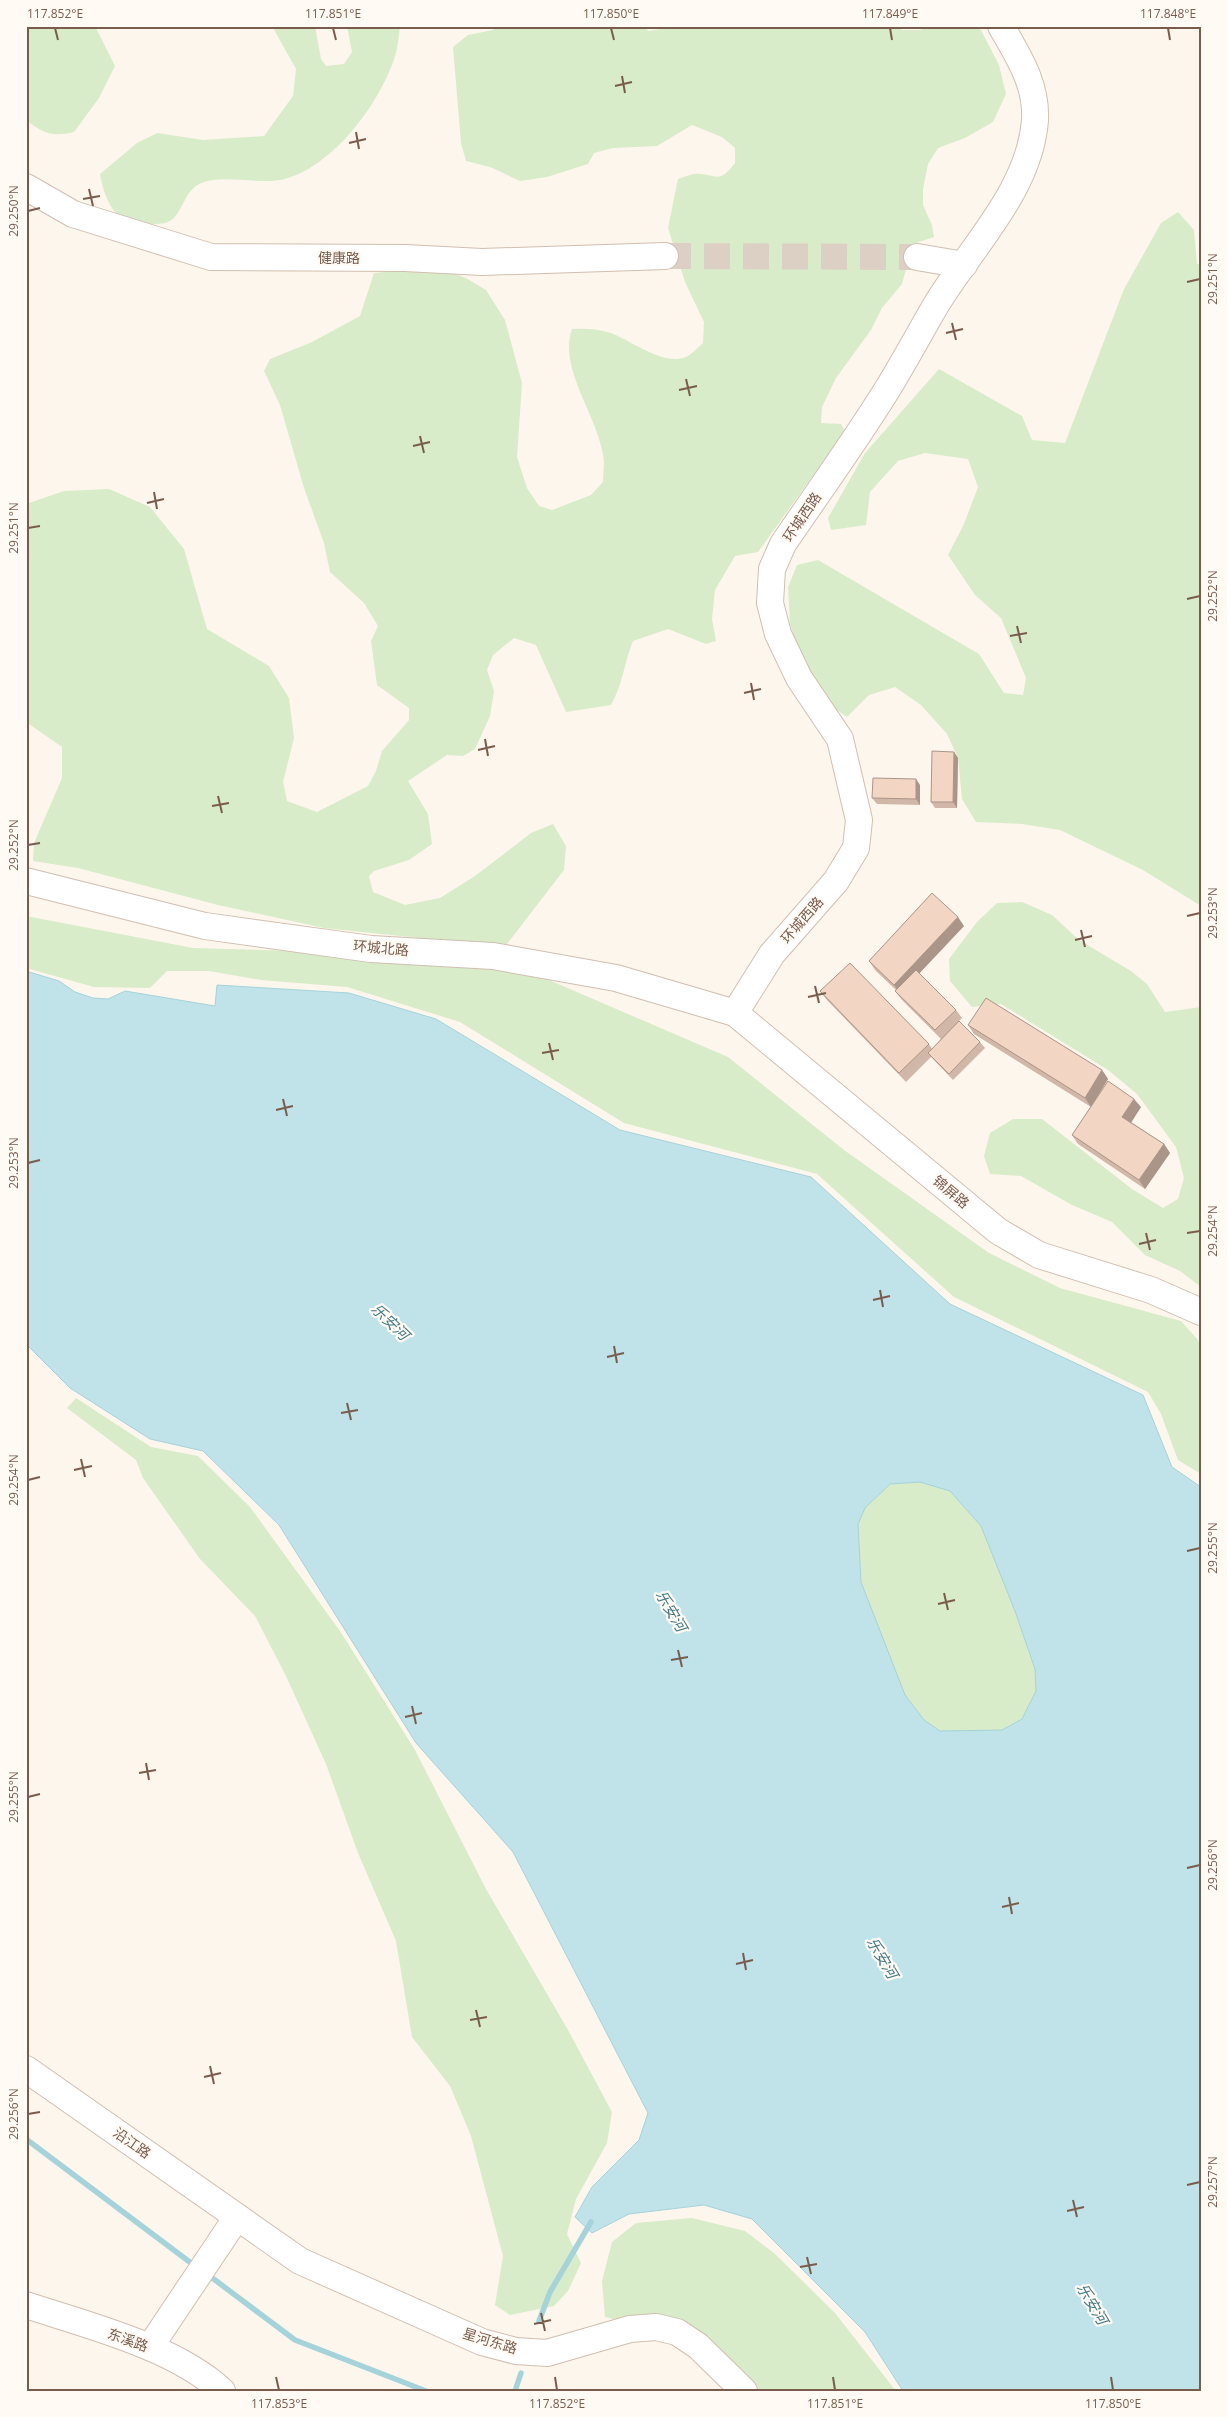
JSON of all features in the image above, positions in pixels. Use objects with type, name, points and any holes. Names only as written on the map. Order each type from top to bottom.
[{"type":"street","name":"环城西路","points":[[735,1013],[772,954],[836,881],[856,848],[860,820],[840,739],[800,678],[778,634],[770,603],[772,569],[784,544],[884,394],[937,303],[999,214],[1030,155],[1035,120],[1035,95],[1024,66],[1001,26]]},
{"type":"street","name":"健康路","points":[[26,187],[73,214],[211,257],[405,258],[482,262],[665,256]]},
{"type":"street","points":[[917,257],[964,265]]},
{"type":"street","name":"环城北路","points":[[26,881],[206,926],[371,949],[493,956],[616,978],[735,1013]]},
{"type":"street","name":"锦屏路","points":[[735,1013],[998,1231],[1038,1255],[1151,1290],[1201,1312]]},
{"type":"street","name":"沿江路","points":[[26,2070],[237,2217]]},
{"type":"street","points":[[150,2347],[237,2217]]},
{"type":"street","name":"星河东路","points":[[237,2217],[300,2261],[482,2342],[516,2351],[547,2353],[630,2330],[656,2326],[677,2332],[698,2346],[744,2391]]},
{"type":"street","name":"东溪路","points":[[26,2305],[150,2347],[212,2382],[222,2391]]},
{"type":"green space","points":[[26,26],[95,26],[115,66],[99,98],[74,132],[49,133],[26,120]]},
{"type":"green space","points":[[272,26],[315,26],[321,59],[326,66],[344,64],[352,52],[347,26],[400,26],[396,53],[389,72],[367,112],[352,131],[318,163],[299,174],[272,181],[221,179],[204,182],[189,193],[177,214],[168,222],[144,224],[128,220],[116,213],[108,200],[100,174],[137,143],[157,133],[203,140],[264,136],[293,96],[296,69]]},
{"type":"green space","points":[[497,26],[641,26],[649,31],[675,26],[893,26],[902,30],[920,30],[928,26],[975,26],[981,30],[999,65],[1006,94],[993,122],[965,138],[938,148],[928,164],[923,189],[923,205],[932,225],[934,237],[913,244],[902,284],[882,308],[871,330],[836,378],[822,407],[821,423],[841,424],[845,431],[758,552],[735,556],[715,590],[712,619],[716,641],[706,644],[668,629],[633,641],[611,705],[566,712],[536,645],[514,638],[493,655],[487,670],[494,691],[490,716],[475,749],[463,756],[447,755],[408,781],[428,814],[432,844],[409,860],[374,871],[369,876],[373,892],[405,905],[440,898],[475,876],[531,833],[553,824],[566,846],[564,870],[507,944],[487,945],[324,928],[218,905],[78,868],[33,861],[34,843],[62,778],[62,747],[26,722],[26,504],[64,491],[109,489],[150,507],[184,549],[207,629],[269,666],[289,698],[294,738],[283,782],[287,801],[317,812],[368,786],[376,771],[382,751],[409,720],[409,708],[377,685],[371,641],[378,626],[364,603],[330,572],[324,543],[304,488],[280,405],[264,371],[270,359],[312,342],[360,316],[374,273],[437,267],[466,278],[486,290],[505,320],[522,383],[517,457],[527,488],[539,506],[552,510],[591,495],[603,482],[604,458],[594,424],[580,392],[570,360],[569,344],[572,329],[592,329],[611,333],[649,352],[670,359],[688,356],[703,343],[704,322],[685,282],[668,228],[678,179],[694,174],[716,177],[724,175],[735,163],[735,148],[722,137],[692,125],[657,146],[613,148],[594,153],[588,164],[547,177],[520,181],[490,167],[466,161],[461,143],[453,47],[468,35],[493,30]]},
{"type":"green space","points":[[1178,212],[1194,230],[1197,264],[1201,265],[1201,906],[1143,870],[1060,830],[1022,824],[976,822],[962,799],[958,758],[947,734],[921,705],[895,687],[869,695],[847,717],[825,702],[798,648],[790,624],[788,587],[797,565],[818,560],[979,654],[1004,693],[1023,695],[1026,678],[1001,618],[975,595],[948,555],[964,524],[978,487],[968,459],[925,453],[898,461],[870,492],[866,525],[831,530],[828,518],[865,453],[939,369],[1022,416],[1032,440],[1065,443],[1124,289],[1161,223]]},
{"type":"green space","points":[[1022,902],[1052,915],[1079,940],[1131,971],[1147,984],[1165,1012],[1201,1007],[1201,1287],[1180,1271],[1145,1255],[1112,1222],[1072,1205],[1021,1176],[990,1174],[984,1156],[990,1133],[1013,1119],[1042,1119],[1132,1189],[1163,1208],[1178,1199],[1184,1178],[1176,1147],[1137,1094],[1108,1070],[1001,1004],[972,1007],[950,981],[949,959],[977,922],[997,903]]},
{"type":"green space","points":[[26,916],[193,948],[296,951],[535,974],[728,1057],[844,1150],[989,1253],[1060,1288],[1181,1321],[1198,1340],[1201,1349],[1201,1474],[1178,1460],[1161,1414],[1148,1392],[954,1297],[817,1174],[624,1123],[460,1022],[347,987],[261,980],[209,971],[167,971],[150,988],[94,987],[26,968]]},
{"type":"green space","points":[[905,1345],[1201,1974],[950,1775],[846,1595],[869,1401]]},
{"type":"green space","points":[[76,1398],[151,1447],[198,1456],[250,1507],[340,1631],[415,1750],[486,1889],[568,2030],[612,2112],[607,2143],[576,2199],[567,2234],[581,2263],[568,2291],[554,2306],[510,2315],[495,2305],[503,2256],[471,2136],[450,2086],[412,2037],[396,1941],[358,1853],[326,1764],[285,1674],[255,1616],[200,1559],[143,1478],[136,1460],[67,1408]]},
{"type":"green space","points":[[692,2218],[745,2231],[774,2253],[835,2313],[896,2391],[751,2391],[699,2340],[605,2317],[602,2281],[612,2242],[636,2223]]},
{"type":"water","name":"乐安河","points":[[26,971],[59,981],[75,992],[93,998],[108,999],[125,991],[215,1006],[217,985],[349,993],[436,1019],[620,1130],[811,1177],[950,1304],[1143,1395],[1172,1467],[1201,1487],[1201,2391],[903,2391],[865,2332],[752,2219],[704,2205],[629,2214],[592,2233],[575,2217],[592,2187],[639,2140],[648,2113],[513,1852],[416,1743],[279,1525],[203,1451],[150,1439],[70,1388],[26,1344]],"holes":[[[920,1482],[950,1491],[981,1526],[1015,1611],[1035,1669],[1036,1691],[1022,1719],[1002,1730],[940,1731],[924,1720],[905,1695],[861,1582],[858,1524],[865,1508],[890,1484]]]},
{"type":"building","points":[[932,751],[954,752],[953,802],[931,802]]},
{"type":"building","points":[[873,778],[916,779],[916,799],[872,798]]},
{"type":"building","points":[[932,893],[958,917],[894,985],[869,961]]},
{"type":"building","points":[[850,963],[929,1044],[899,1073],[820,991]]},
{"type":"building","points":[[916,970],[956,1010],[935,1030],[895,991]]},
{"type":"building","points":[[986,998],[1102,1070],[1085,1098],[968,1025]]},
{"type":"building","points":[[959,1021],[980,1042],[949,1074],[928,1053]]},
{"type":"building","points":[[1108,1081],[1134,1099],[1122,1117],[1164,1144],[1139,1180],[1072,1135]]},
{"type":"waterway","points":[[26,2139],[195,2266]]},
{"type":"waterway","points":[[539,2321],[550,2292],[591,2222]]},
{"type":"waterway","points":[[207,2274],[295,2340],[426,2391]]},
{"type":"waterway","points":[[515,2391],[521,2373]]},
{"type":"tunnel","points":[[665,256],[917,257]]}]
